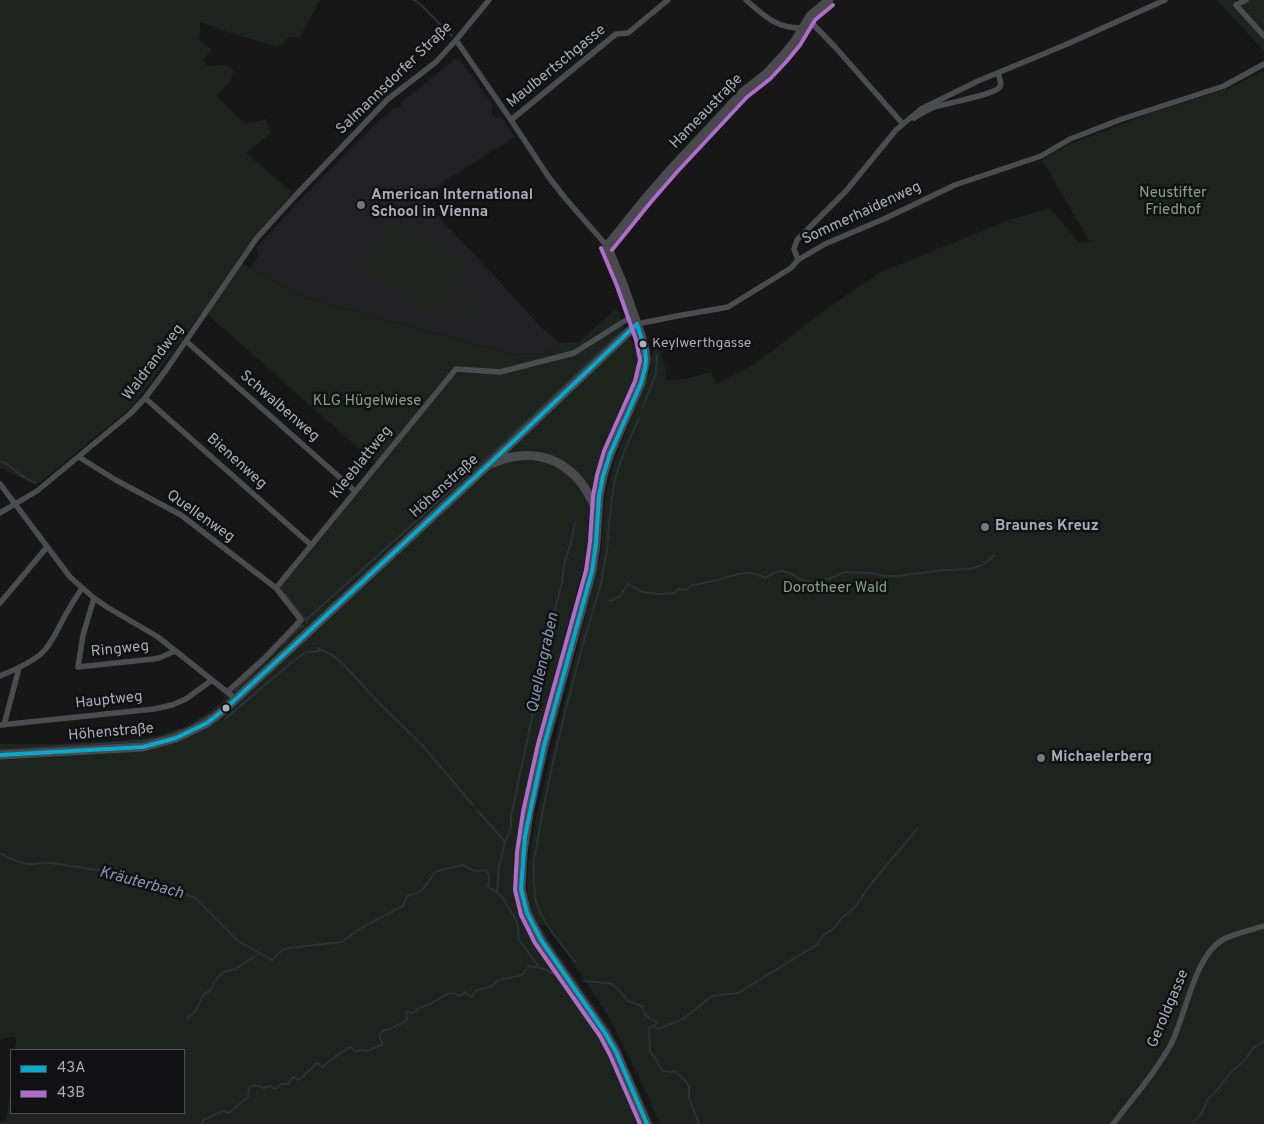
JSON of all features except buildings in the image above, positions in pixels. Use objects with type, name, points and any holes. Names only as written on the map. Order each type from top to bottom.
[{"type":"main road","name":"Hameaustraße","points":[[607,246],[672,168],[743,92],[766,74],[782,58],[808,19],[829,0]]},
{"type":"main road","points":[[607,246],[645,350],[645,368],[641,383],[606,464],[601,484],[592,571],[544,746],[529,813],[521,889],[527,913],[538,935],[611,1043],[647,1124]]},
{"type":"main road","points":[[488,465],[635,320]]},
{"type":"main road","name":"Höhenstraße","points":[[0,755],[133,748],[176,738],[198,728],[218,715],[236,699],[488,465],[522,455],[537,456],[551,460],[574,475],[586,489],[598,511]]},
{"type":"street","name":"Salmannsdorfer Straße","points":[[296,195],[388,98],[436,62],[489,0]]},
{"type":"street","name":"Maulbertschgasse","points":[[511,120],[616,34],[628,33],[668,0]]},
{"type":"street","points":[[746,0],[769,20],[784,26],[803,28]]},
{"type":"street","points":[[798,260],[794,249],[797,240],[846,190],[882,144],[921,109],[948,95],[1165,0]]},
{"type":"street","points":[[1246,0],[1236,5],[1264,36]]},
{"type":"street","points":[[808,19],[903,124]]},
{"type":"street","points":[[456,40],[554,184],[607,246]]},
{"type":"street","name":"Sommerhaidenweg","points":[[635,320],[677,316],[728,307],[791,268],[798,260],[824,244],[886,218],[956,185],[1041,156],[1070,139],[1224,86],[1264,64]]},
{"type":"street","points":[[903,124],[935,107],[996,90],[1001,84],[998,73]]},
{"type":"street","name":"Waldrandweg","points":[[0,513],[37,492],[131,414],[145,398],[186,341],[256,239],[296,195]]},
{"type":"street","name":"Kleeblattweg","points":[[276,588],[456,369],[500,372],[574,353],[635,320]]},
{"type":"street","name":"Schwalbenweg","points":[[186,341],[355,491]]},
{"type":"street","name":"Bienenweg","points":[[145,398],[311,545]]},
{"type":"street","name":"Quellenweg","points":[[79,456],[114,479],[181,515],[276,588]]},
{"type":"street","points":[[0,484],[70,577],[82,588],[107,607],[158,637],[236,699]]},
{"type":"street","points":[[0,603],[47,547]]},
{"type":"street","points":[[0,676],[33,660],[42,652],[49,644],[82,588]]},
{"type":"street","points":[[227,692],[266,657],[301,620],[276,588]]},
{"type":"street","name":"Ringweg","points":[[94,598],[83,635],[78,667],[153,659],[176,651]]},
{"type":"street","points":[[2,725],[19,668]]},
{"type":"street","name":"Hauptweg","points":[[2,725],[154,709],[172,705],[186,699],[212,680]]},
{"type":"street","name":"Geroldgasse","points":[[1113,1124],[1145,1084],[1171,1044],[1193,984],[1208,954],[1223,940],[1264,926]]},
{"type":"shaded area","name":"American International School in Vienna","points":[[455,59],[461,61],[493,106],[491,113],[495,117],[502,118],[515,137],[419,197],[540,326],[560,343],[551,350],[539,354],[514,355],[303,297],[250,267],[258,257],[257,247],[300,200],[373,126],[395,107],[399,108],[402,102]]},
{"type":"green space","name":"KLG Hügelwiese","points":[[0,0],[320,0],[300,37],[289,37],[278,47],[200,22],[199,40],[212,50],[203,60],[208,66],[227,65],[234,71],[230,81],[217,96],[245,124],[266,119],[271,133],[246,153],[293,193],[236,261],[303,297],[514,355],[539,354],[551,350],[560,343],[579,342],[617,308],[624,328],[635,347],[638,359],[634,382],[603,457],[597,479],[583,568],[544,716],[526,795],[519,832],[515,883],[522,916],[531,934],[602,1040],[640,1124],[0,1124],[0,1121],[6,1120],[10,1095],[10,1114],[185,1114],[185,1049],[15,1049],[16,1040],[14,1036],[0,1040],[0,744],[89,743],[149,737],[183,727],[217,706],[223,701],[224,694],[231,685],[295,623],[297,618],[273,588],[375,463],[207,314],[201,313],[133,406],[37,485],[0,468]]},
{"type":"green space","points":[[1217,0],[1264,0],[1264,51]]},
{"type":"green space","name":"Dorotheer Wald","points":[[1264,70],[1264,1124],[660,1124],[610,1019],[549,925],[537,925],[531,911],[527,882],[535,822],[601,552],[605,501],[614,462],[649,373],[655,345],[658,343],[666,369],[666,380],[686,379],[711,372],[716,384],[756,363],[825,310],[881,272],[1009,220],[1050,208],[1079,243],[1090,242],[1042,160],[1065,146],[1151,113],[1230,88]]},
{"type":"green space","points":[[392,219],[469,265],[438,316],[361,270]]},
{"type":"green space","points":[[467,297],[480,304],[465,327],[453,320]]},
{"type":"green space","points":[[538,927],[541,928],[613,1033],[654,1124],[651,1124],[619,1051],[604,1024]]},
{"type":"waterway","points":[[414,0],[452,36]]},
{"type":"waterway","points":[[306,620],[500,446],[620,333]]},
{"type":"waterway","points":[[643,407],[656,373],[657,355]]},
{"type":"waterway","points":[[607,550],[611,504],[616,476],[623,454],[639,418]]},
{"type":"waterway","points":[[0,461],[35,483]]},
{"type":"waterway","name":"Quellengraben","points":[[497,892],[499,867],[505,842],[511,829],[511,816],[562,583],[564,565],[575,522]]},
{"type":"waterway","points":[[602,577],[607,551]]},
{"type":"waterway","points":[[610,601],[620,596],[628,584],[642,592],[658,594],[675,593],[678,589],[686,590],[692,585],[742,573],[759,575],[765,578],[776,572],[783,571],[802,580],[812,582],[829,579],[846,572],[897,576],[970,569],[980,566],[994,555]]},
{"type":"waterway","points":[[535,856],[560,735],[602,579]]},
{"type":"waterway","points":[[282,591],[307,622]]},
{"type":"waterway","points":[[283,644],[299,627],[303,626]]},
{"type":"waterway","points":[[318,648],[334,656],[344,665],[422,745],[473,805]]},
{"type":"waterway","points":[[225,719],[292,662],[306,652],[320,650]]},
{"type":"waterway","points":[[235,691],[263,663]]},
{"type":"waterway","points":[[194,724],[209,715]]},
{"type":"waterway","points":[[0,750],[142,741],[159,738],[185,729]]},
{"type":"waterway","points":[[477,810],[505,842]]},
{"type":"waterway","points":[[654,1026],[658,1029],[683,1019],[712,996],[738,993],[818,944],[823,935],[832,930],[856,906],[870,885],[918,828]]},
{"type":"waterway","name":"Kräuterbach","points":[[0,853],[14,860],[29,864],[52,863],[109,873],[128,881],[171,890],[195,898],[238,941],[272,960],[288,948],[342,942],[361,928],[403,906],[407,896],[423,889],[435,872],[463,865],[475,871],[484,870],[487,872],[489,888],[497,892],[504,900],[516,920],[519,940],[539,967],[557,975]]},
{"type":"waterway","points":[[534,858],[534,892],[539,910],[553,933],[575,962]]},
{"type":"waterway","points":[[188,1020],[189,1016],[195,1012],[204,994],[210,991],[214,982],[223,972],[236,969],[259,954]]},
{"type":"waterway","points":[[201,1124],[203,1120],[223,1111],[229,1113],[248,1097],[249,1088],[253,1085],[264,1088],[270,1086],[275,1089],[282,1084],[288,1084],[293,1077],[299,1080],[317,1063],[323,1067],[350,1047],[357,1052],[359,1050],[367,1051],[383,1044],[380,1034],[384,1030],[391,1029],[405,1022],[408,1011],[412,1014],[420,1007],[429,1005],[449,993],[461,996],[465,992],[471,997],[477,990],[491,987],[498,980],[519,976],[529,966],[537,967]]},
{"type":"waterway","name":"Kräuterbach","points":[[584,981],[613,985],[628,1001],[642,1006],[645,1015],[656,1022],[656,1025],[649,1029],[650,1052],[663,1071],[676,1072],[687,1083],[689,1098],[699,1124]]},
{"type":"waterway","points":[[1191,1124],[1202,1113],[1208,1099],[1230,1073],[1246,1059],[1252,1049],[1264,1041]]},
{"type":"transit line","name":"43B","points":[[612,250],[677,172],[747,97],[770,79],[786,62],[800,45],[815,20],[833,5]]},
{"type":"transit line","name":"43B","points":[[601,248],[636,340],[640,360],[635,381],[604,451],[597,475],[593,496],[586,570],[538,744],[523,812],[517,852],[515,890],[521,915],[535,943],[600,1036],[640,1124]]},
{"type":"transit line","name":"43A","points":[[637,324],[645,350],[645,368],[641,383],[610,454],[603,476],[599,496],[592,571],[544,746],[525,836],[521,889],[527,913],[541,940],[616,1052],[647,1124]]},
{"type":"transit line","name":"43A","points":[[0,755],[143,747],[176,738],[207,723],[226,708],[304,636],[637,324]]},
{"type":"place","name":"American International School in Vienna","points":[[361,205]]},
{"type":"place","name":"Keylwerthgasse","points":[[643,344]]},
{"type":"place","name":"Braunes Kreuz","points":[[985,527]]},
{"type":"place","name":"Michaelerberg","points":[[1041,758]]},
{"type":"park label","name":"Neustifter Friedhof","points":[[1173,202]]}]
